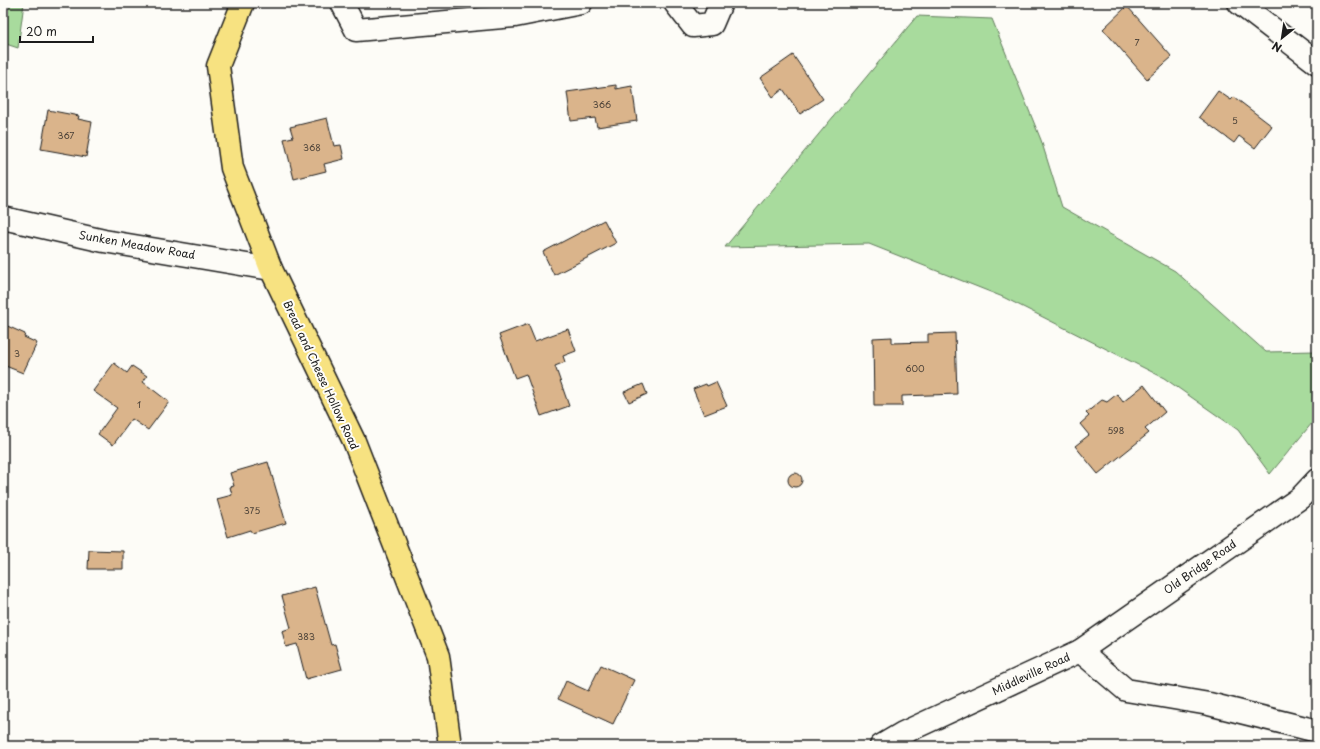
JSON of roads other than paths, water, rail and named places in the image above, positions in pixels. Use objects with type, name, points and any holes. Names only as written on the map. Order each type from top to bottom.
[{"type":"main road","name":"Bread and Cheese Hollow Road","points":[[243,3],[218,66],[232,168],[271,269],[354,442],[438,656],[450,746]]},
{"type":"street","points":[[342,3],[356,30],[515,16],[581,3]]},
{"type":"street","points":[[675,3],[693,26],[712,24],[720,3]]},
{"type":"street","points":[[1239,3],[1317,63]]},
{"type":"street","name":"Sunken Meadow Road","points":[[3,218],[104,240],[271,269]]},
{"type":"street","name":"Old Bridge Road","points":[[1080,651],[1300,498],[1317,480]]},
{"type":"street","name":"Middleville Road","points":[[881,746],[904,733],[1080,651],[1126,690],[1209,704],[1317,730]]}]
